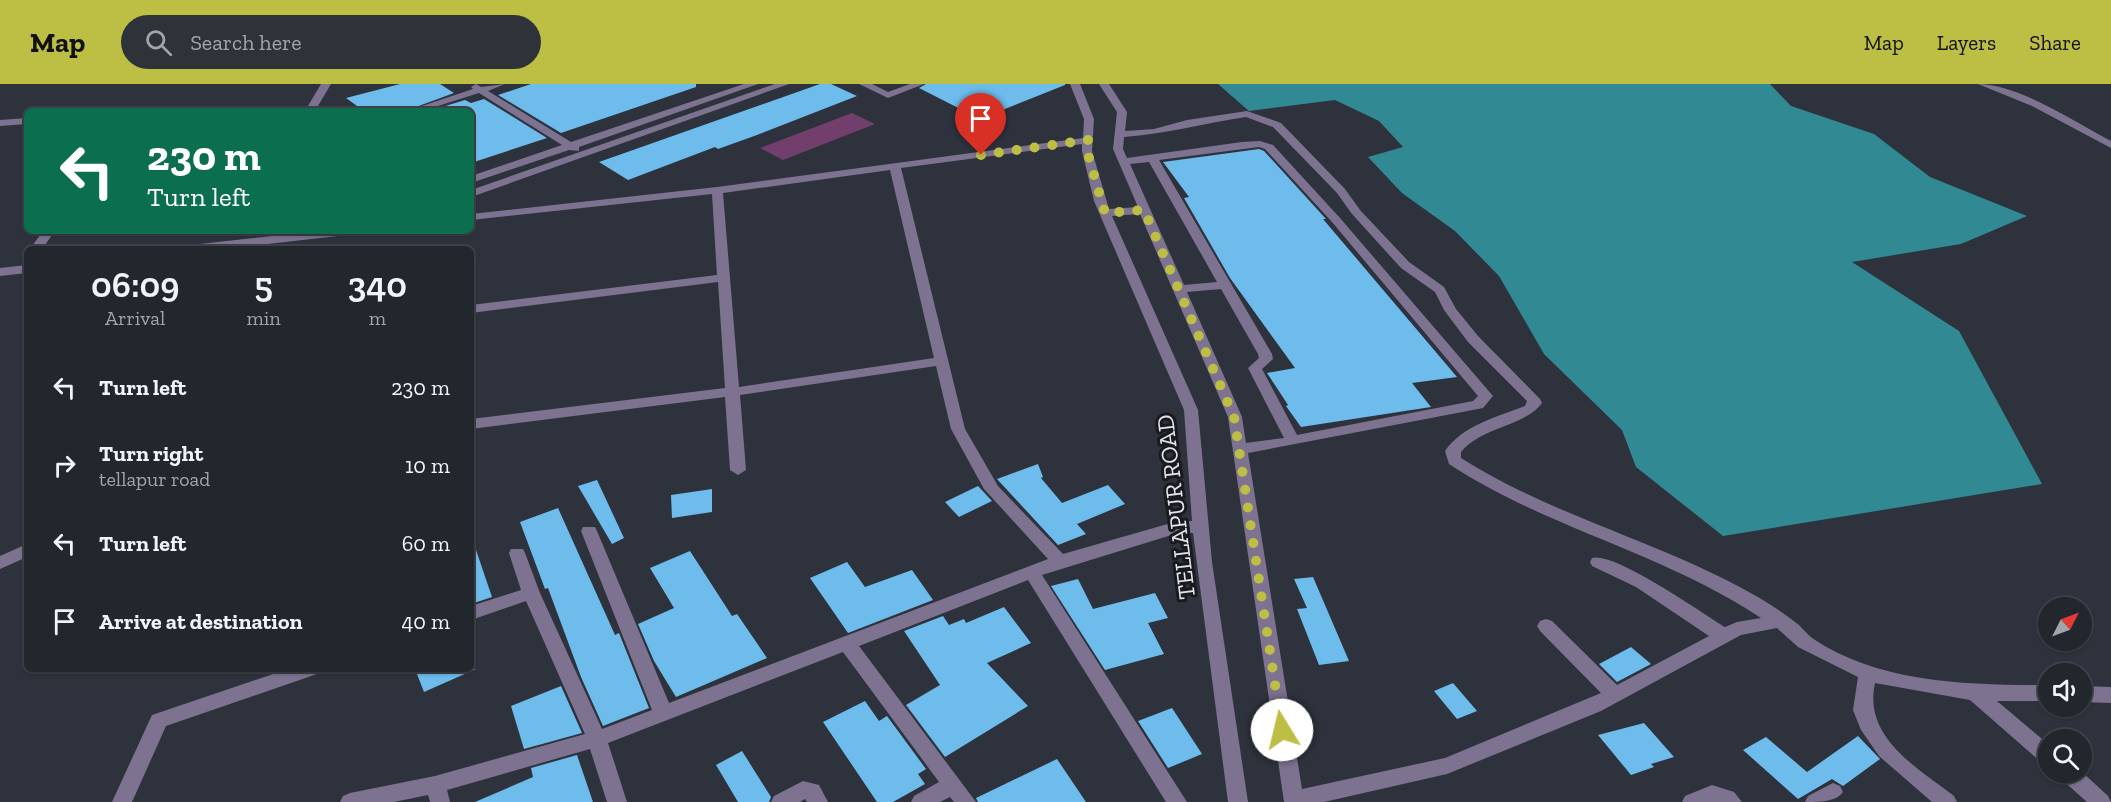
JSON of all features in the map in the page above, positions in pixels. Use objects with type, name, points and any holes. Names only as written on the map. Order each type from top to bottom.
[{"type":"street","points":[[312,108],[326,84]]},
{"type":"street","points":[[420,108],[476,87],[500,84]]},
{"type":"street","points":[[474,179],[753,84]]},
{"type":"street","points":[[474,193],[784,84]]},
{"type":"street","points":[[864,84],[888,96],[919,84]]},
{"type":"street","name":"TELLAPUR ROAD","points":[[1075,84],[1089,120],[1087,151],[1105,213],[1191,410],[1201,527],[1238,802]]},
{"type":"street","points":[[1104,84],[1122,112],[1118,149],[1234,417],[1293,801],[1447,766],[1615,695],[1737,629],[1780,621]]},
{"type":"street","points":[[1983,84],[2035,104],[2111,145]]},
{"type":"street","points":[[476,87],[583,154]]},
{"type":"street","points":[[1120,134],[1155,132],[1187,123],[1235,115],[1254,116],[1276,125],[1341,190],[1356,212],[1405,265],[1440,290],[1450,310],[1473,339],[1533,399],[1535,404],[1530,409],[1475,434],[1457,445],[1453,452],[1454,460],[1479,478],[1522,500],[1690,570],[1730,590],[1780,621],[1816,650],[1868,673],[1975,693],[2038,693]]},
{"type":"street","points":[[0,123],[24,121]]},
{"type":"street","points":[[474,217],[717,190],[1088,140]]},
{"type":"street","points":[[1124,162],[1242,145],[1260,144],[1269,147],[1336,220],[1486,396],[1478,405],[1293,441],[1239,448]]},
{"type":"street","points":[[1152,158],[1265,354],[1266,359],[1255,368],[1293,441]]},
{"type":"street","points":[[895,167],[958,429],[992,489],[1060,561]]},
{"type":"street","points":[[717,190],[738,470]]},
{"type":"street","points":[[1105,213],[1144,210]]},
{"type":"street","points":[[234,246],[324,234]]},
{"type":"street","points":[[0,272],[24,267]]},
{"type":"street","points":[[474,309],[722,278]]},
{"type":"street","points":[[1179,289],[1225,285]]},
{"type":"street","points":[[474,424],[731,392],[942,361]]},
{"type":"street","points":[[350,802],[438,793],[664,715],[1060,561],[1178,527],[1201,527]]},
{"type":"street","points":[[589,531],[664,715]]},
{"type":"street","points":[[0,563],[24,551]]},
{"type":"street","points":[[517,553],[531,593],[597,739],[617,802]]},
{"type":"street","points":[[1598,562],[1642,583],[1724,636]]},
{"type":"street","points":[[1032,573],[1177,802]]},
{"type":"street","points":[[474,613],[531,593]]},
{"type":"street","points":[[1546,626],[1615,695]]},
{"type":"street","points":[[847,644],[951,786],[966,802]]},
{"type":"street","points":[[122,802],[159,721],[301,672]]},
{"type":"street","points":[[1868,673],[1862,708],[1872,730],[1898,762],[1947,802]]},
{"type":"street","points":[[1975,693],[2038,747]]},
{"type":"street","points":[[2092,694],[2111,695]]},
{"type":"street","points":[[2080,783],[2102,802]]},
{"type":"street","points":[[921,802],[951,786]]},
{"type":"street","points":[[781,802],[803,790],[812,791],[818,802]]},
{"type":"street","points":[[1692,802],[1709,792],[1720,794],[1732,802]]},
{"type":"street","points":[[1815,802],[1833,792]]},
{"type":"shaded area","points":[[852,113],[875,124],[783,160],[760,148]]},
{"type":"water","points":[[1218,84],[1770,84],[1791,106],[1874,134],[1930,177],[2027,216],[1961,244],[1852,262],[1959,331],[2042,484],[1723,536],[1636,467],[1622,430],[1544,354],[1499,276],[1455,231],[1402,193],[1368,157],[1403,147],[1379,121],[1335,100],[1249,111]]},
{"type":"building","points":[[400,84],[440,84],[454,93],[413,108],[360,108],[346,98]]},
{"type":"building","points":[[531,84],[696,84],[696,87],[561,133],[498,95]]},
{"type":"building","points":[[820,84],[831,84],[857,96],[757,135],[718,149],[715,147],[628,180],[599,162]]},
{"type":"building","points":[[926,84],[1065,85],[980,119],[919,88]]},
{"type":"building","points":[[484,99],[547,138],[474,162],[474,108],[439,108],[465,100],[471,103]]},
{"type":"building","points":[[1259,149],[1264,151],[1326,219],[1323,219],[1457,377],[1412,383],[1431,407],[1301,427],[1286,406],[1288,405],[1267,373],[1295,368],[1230,278],[1184,198],[1189,197],[1163,162]]},
{"type":"building","points":[[1038,464],[1043,477],[1041,478],[1062,503],[1108,485],[1125,504],[1077,524],[1086,534],[1058,545],[997,479]]},
{"type":"building","points":[[597,480],[624,538],[612,544],[578,486]]},
{"type":"building","points":[[978,486],[992,501],[959,517],[945,502]]},
{"type":"building","points":[[712,489],[712,512],[672,518],[671,495]]},
{"type":"building","points":[[558,508],[615,635],[619,633],[649,708],[603,726],[581,677],[548,588],[545,589],[520,522]]},
{"type":"building","points":[[474,544],[492,597],[474,603]]},
{"type":"building","points":[[690,551],[732,616],[737,614],[767,658],[676,697],[654,661],[638,624],[674,608],[650,568]]},
{"type":"building","points":[[847,562],[865,587],[912,570],[933,600],[848,633],[810,578]]},
{"type":"building","points":[[1313,577],[1349,661],[1319,665],[1297,609],[1307,608],[1294,579]]},
{"type":"building","points":[[1078,579],[1093,609],[1155,593],[1168,618],[1148,623],[1164,654],[1105,670],[1051,586]]},
{"type":"building","points":[[1004,607],[1031,643],[987,663],[1028,706],[945,757],[906,705],[940,685],[904,631],[943,616],[949,625],[964,619],[966,623]]},
{"type":"building","points":[[1631,647],[1651,664],[1617,682],[1599,664]]},
{"type":"building","points":[[416,672],[469,672],[424,692]]},
{"type":"building","points":[[1453,683],[1477,711],[1457,719],[1434,691]]},
{"type":"building","points":[[561,686],[582,733],[524,749],[511,706]]},
{"type":"building","points":[[865,701],[879,721],[887,716],[926,769],[918,774],[925,784],[893,802],[877,802],[823,722]]},
{"type":"building","points":[[1172,708],[1202,754],[1168,768],[1138,721]]},
{"type":"building","points":[[1644,723],[1674,757],[1651,764],[1654,767],[1631,775],[1598,735]]},
{"type":"building","points":[[1858,736],[1880,759],[1843,786],[1832,779],[1798,799],[1743,750],[1766,737],[1807,772]]},
{"type":"building","points":[[742,751],[771,797],[769,802],[738,802],[716,765]]},
{"type":"building","points":[[577,755],[593,802],[475,802],[533,777],[531,768]]},
{"type":"building","points":[[1057,759],[1086,802],[978,802],[976,798]]},
{"type":"route","points":[[981,155],[1088,140],[1087,151],[1105,213],[1144,210],[1234,417],[1282,730]]}]
